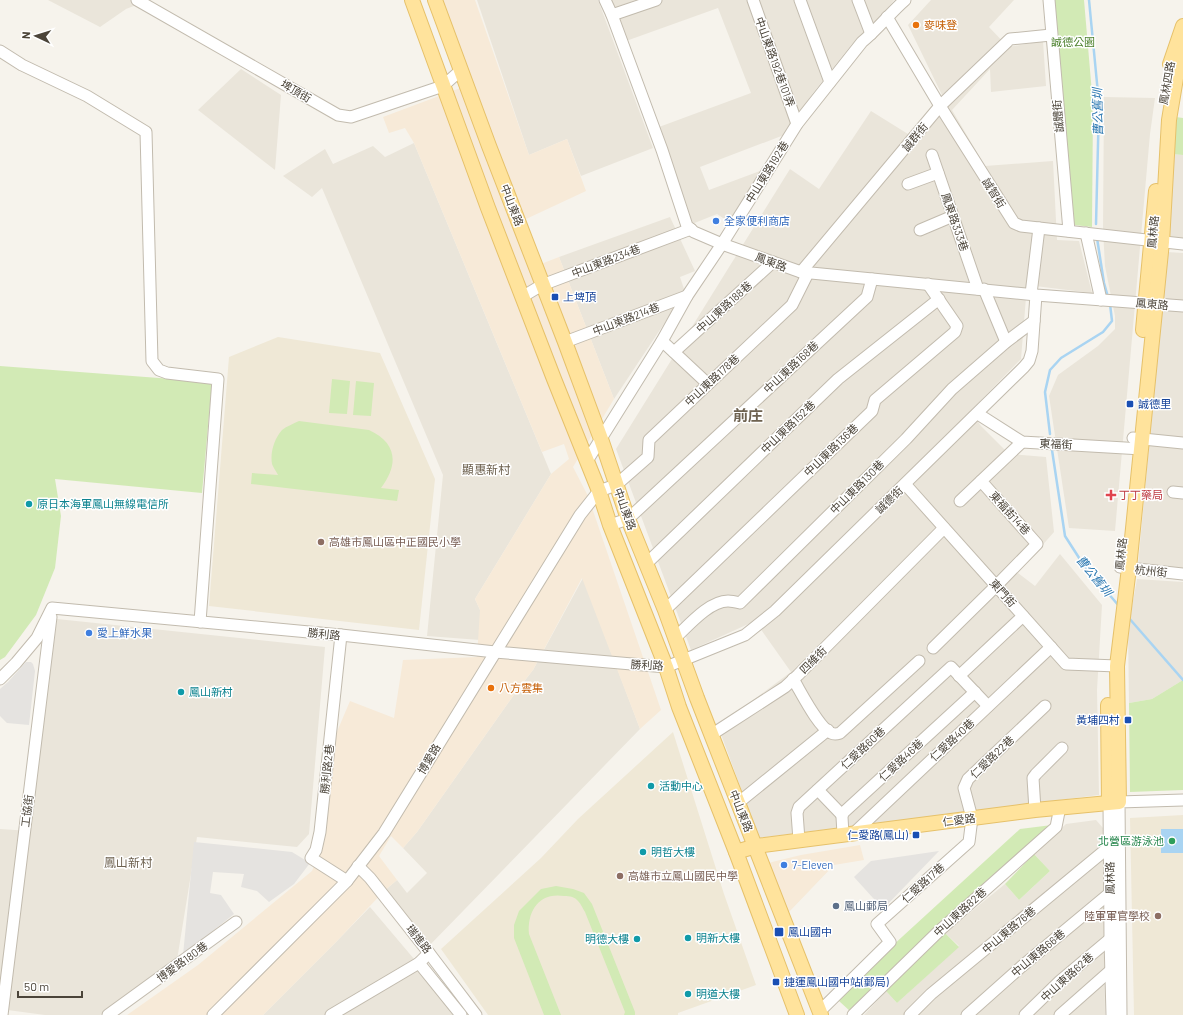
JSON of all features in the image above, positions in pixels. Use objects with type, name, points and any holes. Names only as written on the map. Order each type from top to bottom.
[{"type":"main road","name":"中山東路","points":[[412,0],[522,297],[599,491],[610,525],[666,667],[679,708],[736,852],[797,1015]]},
{"type":"main road","name":"中山東路","points":[[435,0],[542,285],[565,342],[601,439],[628,519],[665,610],[711,735],[821,1013]]},
{"type":"main road","name":"鳳林四路","points":[[1176,79],[1172,54],[1183,26]]},
{"type":"main road","name":"鳳林四路","points":[[1165,119],[1183,52]]},
{"type":"main road","name":"鳳林路","points":[[1114,802],[1112,666],[1125,568],[1157,242],[1165,119]]},
{"type":"main road","name":"仁愛路","points":[[736,852],[756,846],[799,840],[1035,810],[1114,802]]},
{"type":"street","name":"埤頂街","points":[[137,0],[338,115],[351,117],[443,86],[461,70]]},
{"type":"street","points":[[605,0],[612,15],[662,150],[687,226],[691,229]]},
{"type":"street","points":[[612,15],[656,0]]},
{"type":"street","name":"中山東路192巷101弄","points":[[753,0],[797,124]]},
{"type":"street","points":[[800,0],[830,82]]},
{"type":"street","points":[[858,0],[871,34]]},
{"type":"street","name":"中山東路192巷","points":[[587,461],[662,341],[687,296],[722,244],[797,124],[862,42],[905,0]]},
{"type":"street","name":"誠體街","points":[[1048,0],[1069,231]]},
{"type":"street","name":"誠智街","points":[[887,17],[1011,220],[1018,225],[1039,228],[1183,244]]},
{"type":"street","name":"誠群街","points":[[804,273],[940,106],[1010,39],[1051,36]]},
{"type":"street","points":[[0,51],[22,65],[86,96],[146,132],[152,361],[159,370],[167,373],[218,379],[200,622]]},
{"type":"street","name":"鳳東路333巷","points":[[932,155],[953,216],[981,289],[1006,342]]},
{"type":"street","points":[[908,184],[938,173]]},
{"type":"street","points":[[920,230],[953,216]]},
{"type":"street","name":"誠德街","points":[[684,660],[745,635],[762,623],[978,414],[1029,361],[1032,351],[1034,321],[1033,294],[1039,228]]},
{"type":"street","name":"鳳東路","points":[[691,229],[722,244],[804,273],[1183,306]]},
{"type":"street","name":"中山東路234巷","points":[[522,297],[542,285],[691,229]]},
{"type":"street","points":[[1086,233],[1101,300]]},
{"type":"street","name":"中山東路188巷","points":[[674,352],[773,262]]},
{"type":"street","name":"中山東路178巷","points":[[616,485],[648,457],[650,440],[654,435],[792,305],[804,273]]},
{"type":"street","name":"中山東路168巷","points":[[610,525],[628,519],[867,297],[872,279]]},
{"type":"street","name":"中山東路136巷","points":[[665,610],[872,411],[875,400],[955,332],[957,326],[928,284]]},
{"type":"street","name":"中山東路214巷","points":[[565,342],[687,296]]},
{"type":"street","name":"中山東路152巷","points":[[646,564],[838,379],[939,299]]},
{"type":"street","name":"中山東路130巷","points":[[675,638],[706,609],[723,601],[729,600],[740,603],[906,439],[952,389],[1006,342],[1034,321]]},
{"type":"street","points":[[662,341],[708,384]]},
{"type":"street","name":"東福街","points":[[978,414],[1022,442],[1183,443]]},
{"type":"street","points":[[960,501],[980,480],[1022,442]]},
{"type":"street","name":"東福街14巷","points":[[980,480],[1037,544],[996,586]]},
{"type":"street","name":"東門街","points":[[905,484],[1066,664],[1112,666]]},
{"type":"street","points":[[599,491],[616,485]]},
{"type":"street","name":"博愛路","points":[[213,1015],[347,881],[384,833],[576,522],[599,491]]},
{"type":"street","name":"四維街","points":[[828,730],[818,720],[793,679],[944,528]]},
{"type":"street","name":"杭州街","points":[[1125,568],[1183,574]]},
{"type":"street","points":[[933,648],[996,586]]},
{"type":"street","points":[[0,679],[37,638],[52,608]]},
{"type":"street","name":"勝利路","points":[[52,608],[341,635],[495,652],[666,667],[684,660]]},
{"type":"street","name":"工協街","points":[[2,1015],[52,608]]},
{"type":"street","points":[[988,706],[959,676],[1023,616]]},
{"type":"street","name":"勝利路2巷","points":[[341,635],[320,832],[316,850],[311,858],[347,881]]},
{"type":"street","name":"仁愛路40巷","points":[[848,834],[1051,647]]},
{"type":"street","points":[[738,803],[828,730],[830,733],[840,733],[919,661]]},
{"type":"street","name":"仁愛路60巷","points":[[799,840],[797,810],[951,667],[959,676]]},
{"type":"street","points":[[711,735],[785,687],[793,679]]},
{"type":"street","name":"仁愛路46巷","points":[[842,815],[975,692]]},
{"type":"street","name":"仁愛路22巷","points":[[972,818],[964,788],[968,779],[1045,706]]},
{"type":"street","points":[[1035,810],[1033,778],[1062,748]]},
{"type":"street","points":[[818,790],[842,815],[848,834]]},
{"type":"street","name":"仁愛路","points":[[1114,802],[1183,800]]},
{"type":"street","name":"鳳林路","points":[[1112,1015],[1109,847],[1114,802]]},
{"type":"street","name":"鳳林路","points":[[1114,802],[1120,1015]]},
{"type":"street","name":"中山東路82巷","points":[[853,1015],[939,931],[1056,827],[1060,808]]},
{"type":"street","name":"仁愛路17巷","points":[[821,1013],[890,942],[877,924],[969,842],[972,818]]},
{"type":"street","name":"中山東路76巷","points":[[910,1015],[931,994],[1109,847]]},
{"type":"street","name":"瑞進路","points":[[358,866],[370,878],[476,1015]]},
{"type":"street","name":"中山東路66巷","points":[[967,1015],[1021,967],[1110,893]]},
{"type":"street","name":"博愛路180巷","points":[[108,1015],[236,922]]},
{"type":"street","name":"中山東路62巷","points":[[1024,1015],[1060,981],[1110,939]]},
{"type":"street","points":[[331,1015],[419,963],[429,953]]},
{"type":"street","points":[[419,963],[461,1015]]},
{"type":"street","points":[[1060,1015],[1111,970]]},
{"type":"shaded area","points":[[48,0],[149,0],[126,9],[100,27]]},
{"type":"shaded area","points":[[440,0],[475,0],[529,155],[567,139],[586,191],[526,219],[541,264],[559,257],[614,399],[573,467],[588,496],[661,710],[640,729],[582,578],[533,670],[417,832],[403,848],[391,836],[379,856],[397,880],[384,891],[337,941],[263,1015],[127,1015],[198,965],[312,871],[324,840],[336,734],[350,701],[394,718],[403,660],[477,657],[480,610],[475,599],[551,474],[569,459],[564,444],[542,452],[414,143],[405,128],[389,133],[383,117],[471,84]]},
{"type":"shaded area","points":[[477,0],[598,0],[653,148],[581,176],[567,139],[529,155]]},
{"type":"shaded area","points":[[611,0],[894,0],[883,14],[852,44],[813,93],[784,135],[700,167],[709,190],[765,169],[729,222],[717,214],[687,226],[659,127],[751,93],[718,8],[626,41]]},
{"type":"shaded area","points":[[931,0],[1014,0],[989,27],[1008,47],[1043,41],[1046,86],[991,92],[990,69],[952,110],[985,166],[1053,161],[1057,240],[1079,241],[1092,293],[1027,285],[1021,359],[970,411],[981,426],[1009,454],[1046,457],[1054,532],[1018,573],[1035,586],[1060,554],[1102,605],[1097,690],[1099,795],[759,838],[718,726],[791,672],[755,621],[691,650],[616,449],[790,169],[819,189],[871,111],[908,134],[942,95],[908,25]]},
{"type":"shaded area","points":[[241,69],[281,95],[275,170],[198,110]]},
{"type":"shaded area","points":[[1104,97],[1155,98],[1150,134],[1115,531],[1069,528],[1049,396],[1058,375],[1098,346],[1115,329],[1115,316],[1105,266],[1103,230]]},
{"type":"shaded area","points":[[414,143],[551,474],[475,599],[480,610],[480,640],[427,636],[443,475],[322,188],[312,197],[283,176],[325,149],[333,164],[373,146],[385,157]]},
{"type":"shaded area","points":[[1172,154],[1183,155],[1183,239],[1166,237]]},
{"type":"shaded area","points":[[670,217],[695,271],[680,277],[685,292],[614,399],[559,257]]},
{"type":"shaded area","points":[[1167,252],[1183,253],[1183,569],[1138,565]]},
{"type":"shaded area","name":"高雄市鳳山區中正國民小學","points":[[278,337],[380,353],[435,479],[419,630],[209,606],[229,357]]},
{"type":"shaded area","points":[[583,578],[640,729],[427,948],[384,891],[397,880],[407,893],[427,873],[403,848],[417,832],[533,670]]},
{"type":"shaded area","points":[[1137,579],[1183,582],[1183,680],[1152,699],[1129,703],[1128,629]]},
{"type":"shaded area","points":[[57,619],[325,647],[309,834],[297,847],[197,837],[177,960],[100,1015],[45,1015],[0,1009],[0,829],[30,831]]},
{"type":"shaded area","points":[[26,662],[31,662],[33,664],[35,671],[29,725],[7,723],[0,716],[0,689]]},
{"type":"shaded area","name":"高雄市立鳳山國民中學","points":[[673,732],[724,894],[756,985],[678,1013],[678,1015],[488,1015],[441,949],[541,858],[578,819]]},
{"type":"shaded area","name":"陸軍軍官學校","points":[[1183,815],[1183,1015],[1134,1015],[1130,818]]},
{"type":"shaded area","points":[[1096,820],[1103,828],[1105,1015],[864,1015],[886,991],[897,1003],[959,946],[945,933],[1005,884],[1019,900],[1050,871],[1034,854],[1066,824]]},
{"type":"shaded area","points":[[194,842],[292,852],[310,863],[294,884],[269,902],[257,891],[241,887],[244,874],[213,872],[210,893],[221,895],[234,914],[183,955]]},
{"type":"shaded area","points":[[860,845],[864,860],[834,865],[788,913],[768,863],[801,855]]},
{"type":"shaded area","points":[[939,851],[883,909],[854,877],[871,861]]},
{"type":"shaded area","points":[[370,907],[414,959],[453,1015],[263,1015],[337,941]]},
{"type":"green space","name":"誠德公園","points":[[1054,0],[1084,0],[1093,105],[1092,227],[1074,225]]},
{"type":"green space","points":[[1176,117],[1183,118],[1183,155],[1172,154]]},
{"type":"green space","name":"原日本海軍鳳山無線電信所","points":[[0,366],[212,382],[202,493],[55,479],[61,516],[55,568],[36,615],[5,657],[0,660]]},
{"type":"green space","points":[[332,379],[350,381],[347,414],[329,413]]},
{"type":"green space","points":[[356,381],[374,383],[371,416],[353,415]]},
{"type":"green space","points":[[299,421],[369,430],[378,435],[390,448],[392,455],[391,471],[381,488],[399,490],[397,501],[251,484],[252,473],[278,475],[272,465],[272,451],[275,442],[282,430]]},
{"type":"green space","points":[[1183,680],[1183,790],[1130,792],[1129,703],[1152,699]]},
{"type":"green space","points":[[1052,825],[945,918],[851,1012],[839,1001],[879,958],[1020,829]]},
{"type":"green space","points":[[1034,854],[1050,871],[1019,900],[1005,884]]},
{"type":"green space","points":[[556,886],[573,889],[584,893],[592,904],[635,1015],[624,1015],[625,1012],[585,912],[580,904],[572,897],[555,896],[541,900],[536,905],[530,918],[529,926],[529,934],[561,1015],[544,1015],[514,938],[514,925],[519,911],[541,889]]},
{"type":"green space","points":[[945,933],[959,947],[897,1003],[886,991]]},
{"type":"water","name":"北營區游泳池","points":[[1161,829],[1183,829],[1183,853],[1161,853]]},
{"type":"waterway","name":"曹公舊圳","points":[[1089,0],[1099,104],[1096,224]]},
{"type":"waterway","name":"曹公舊圳","points":[[1097,238],[1104,283],[1108,297]]},
{"type":"waterway","name":"曹公舊圳","points":[[1050,434],[1045,392],[1050,370],[1061,358],[1103,332],[1112,321],[1110,304]]},
{"type":"waterway","name":"曹公舊圳","points":[[1052,450],[1065,536],[1083,564],[1119,606]]},
{"type":"waterway","name":"曹公舊圳","points":[[1128,617],[1183,680]]},
{"type":"place","name":"麥味登","points":[[916,25]]},
{"type":"place","name":"全家便利商店","points":[[716,221]]},
{"type":"place","name":"上埤頂","points":[[555,297]]},
{"type":"place","name":"誠德里","points":[[1130,404]]},
{"type":"place","name":"丁丁藥局","points":[[1111,495]]},
{"type":"place","name":"原日本海軍鳳山無線電信所","points":[[29,504]]},
{"type":"place","name":"高雄市鳳山區中正國民小學","points":[[321,542]]},
{"type":"place","name":"愛上鮮水果","points":[[89,633]]},
{"type":"place","name":"八方雲集","points":[[491,688]]},
{"type":"place","name":"鳳山新村","points":[[181,692]]},
{"type":"place","name":"黃埔四村","points":[[1128,720]]},
{"type":"place","name":"活動中心","points":[[651,786]]},
{"type":"place","name":"仁愛路(鳳山)","points":[[916,835]]},
{"type":"place","name":"北營區游泳池","points":[[1172,841]]},
{"type":"place","name":"明哲大樓","points":[[643,852]]},
{"type":"place","name":"7-Eleven","points":[[784,865]]},
{"type":"place","name":"高雄市立鳳山國民中學","points":[[620,876]]},
{"type":"place","name":"鳳山郵局","points":[[836,906]]},
{"type":"place","name":"陸軍軍官學校","points":[[1158,916]]},
{"type":"place","name":"鳳山國中","points":[[779,932]]},
{"type":"place","name":"明新大樓","points":[[688,938]]},
{"type":"place","name":"明德大樓","points":[[637,939]]},
{"type":"place","name":"捷運鳳山國中站(郵局)","points":[[776,982]]},
{"type":"place","name":"明道大樓","points":[[688,994]]},
{"type":"district","name":"前庄","points":[[748,416]]},
{"type":"district","name":"顯惠新村","points":[[486,470]]},
{"type":"district","name":"鳳山新村","points":[[128,863]]}]
